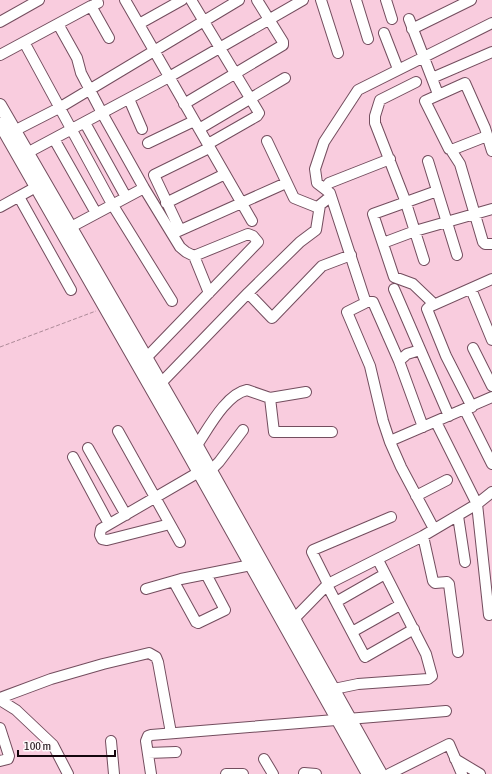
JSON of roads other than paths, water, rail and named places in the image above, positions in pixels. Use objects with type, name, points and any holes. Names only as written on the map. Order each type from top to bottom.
[{"type":"main road","points":[[0,105],[197,445],[205,471],[251,565],[334,690],[381,774]]},
{"type":"main road","points":[[0,124],[106,307],[205,471],[290,623],[338,721],[368,774]]},
{"type":"street","points":[[0,22],[39,0]]},
{"type":"street","points":[[125,0],[252,221]]},
{"type":"street","points":[[139,24],[182,0]]},
{"type":"street","points":[[191,0],[258,110],[257,116],[208,146],[154,175],[166,203],[180,247],[194,256],[209,293]]},
{"type":"street","points":[[14,131],[60,108],[239,0]]},
{"type":"street","points":[[184,104],[283,45],[283,42],[257,0]]},
{"type":"street","points":[[27,153],[169,78],[304,0]]},
{"type":"street","points":[[321,0],[338,53]]},
{"type":"street","points":[[356,0],[368,39]]},
{"type":"street","points":[[386,0],[392,19]]},
{"type":"street","points":[[438,94],[411,24],[471,0]]},
{"type":"street","points":[[0,56],[94,3],[109,38]]},
{"type":"street","points":[[329,192],[317,183],[315,169],[326,137],[358,90],[492,22]]},
{"type":"street","points":[[58,24],[77,58],[81,73],[144,188],[176,232]]},
{"type":"street","points":[[384,33],[398,69]]},
{"type":"street","points":[[24,42],[112,204],[172,301]]},
{"type":"street","points":[[432,78],[492,52]]},
{"type":"street","points":[[148,143],[197,125],[251,99],[285,78]]},
{"type":"street","points":[[416,82],[380,100],[375,116],[375,123],[390,158],[424,260]]},
{"type":"street","points":[[492,151],[488,130],[465,83],[426,100],[425,104],[460,164],[483,242],[485,244],[492,244]]},
{"type":"street","points":[[129,99],[142,129]]},
{"type":"street","points":[[85,122],[126,197]]},
{"type":"street","points":[[451,150],[488,130]]},
{"type":"street","points":[[54,139],[96,213]]},
{"type":"street","points":[[267,141],[286,183],[296,200],[319,208]]},
{"type":"street","points":[[366,302],[351,255],[326,187],[330,183],[390,158]]},
{"type":"street","points":[[428,161],[457,255]]},
{"type":"street","points":[[166,203],[225,174]]},
{"type":"street","points":[[176,232],[286,183]]},
{"type":"street","points":[[0,207],[36,187]]},
{"type":"street","points":[[71,227],[144,188]]},
{"type":"street","points":[[434,304],[413,284],[394,277],[373,214],[437,191]]},
{"type":"street","points":[[161,383],[248,293],[300,242],[316,230],[319,208],[329,192]]},
{"type":"street","points":[[19,197],[71,290]]},
{"type":"street","points":[[383,244],[474,213],[492,209]]},
{"type":"street","points":[[147,357],[257,244],[257,240],[248,234],[194,256]]},
{"type":"street","points":[[248,293],[272,318],[322,266],[351,255]]},
{"type":"street","points":[[492,279],[471,290],[434,304],[429,307],[428,312],[492,464]]},
{"type":"street","points":[[394,289],[449,416]]},
{"type":"street","points":[[471,290],[492,340]]},
{"type":"street","points":[[423,427],[399,361],[373,302],[366,302],[347,312],[370,366],[383,421],[390,441],[401,467],[434,529]]},
{"type":"street","points":[[473,348],[492,386]]},
{"type":"street","points":[[399,361],[407,354],[420,350]]},
{"type":"street","points":[[197,445],[222,408],[244,390],[251,390],[270,398],[306,392]]},
{"type":"street","points":[[390,441],[492,397]]},
{"type":"street","points":[[270,398],[274,432],[332,432]]},
{"type":"street","points":[[436,422],[477,504],[489,614]]},
{"type":"street","points":[[170,524],[104,540],[102,539],[100,531],[109,524],[220,462],[243,430]]},
{"type":"street","points":[[118,431],[180,542]]},
{"type":"street","points":[[88,448],[126,515]]},
{"type":"street","points":[[73,457],[109,524]]},
{"type":"street","points":[[416,496],[447,480]]},
{"type":"street","points":[[290,623],[328,585],[423,536],[477,504],[492,492]]},
{"type":"street","points":[[458,516],[465,562]]},
{"type":"street","points":[[391,517],[313,550],[312,552],[365,658],[414,629]]},
{"type":"street","points":[[423,536],[433,581],[435,583],[447,582],[449,584],[458,652]]},
{"type":"street","points":[[334,690],[358,684],[430,678],[431,674],[427,657],[378,560]]},
{"type":"street","points":[[146,590],[206,574],[251,565]]},
{"type":"street","points":[[174,582],[196,622],[198,623],[225,610],[206,574]]},
{"type":"street","points":[[336,602],[385,574]]},
{"type":"street","points":[[352,632],[400,605]]},
{"type":"street","points":[[0,699],[50,679],[149,653],[156,658],[158,662],[171,733]]},
{"type":"street","points":[[0,699],[16,710],[53,744],[68,774]]},
{"type":"street","points":[[151,774],[146,741],[148,736],[446,711]]},
{"type":"street","points":[[0,728],[10,756],[8,759],[0,761]]},
{"type":"street","points":[[110,741],[114,774]]},
{"type":"street","points":[[389,774],[449,744],[462,774]]},
{"type":"street","points":[[148,753],[176,752]]},
{"type":"street","points":[[264,759],[273,774]]},
{"type":"street","points":[[455,759],[480,774]]},
{"type":"street","points":[[304,773],[316,774]]},
{"type":"street","points":[[226,774],[243,774]]}]
